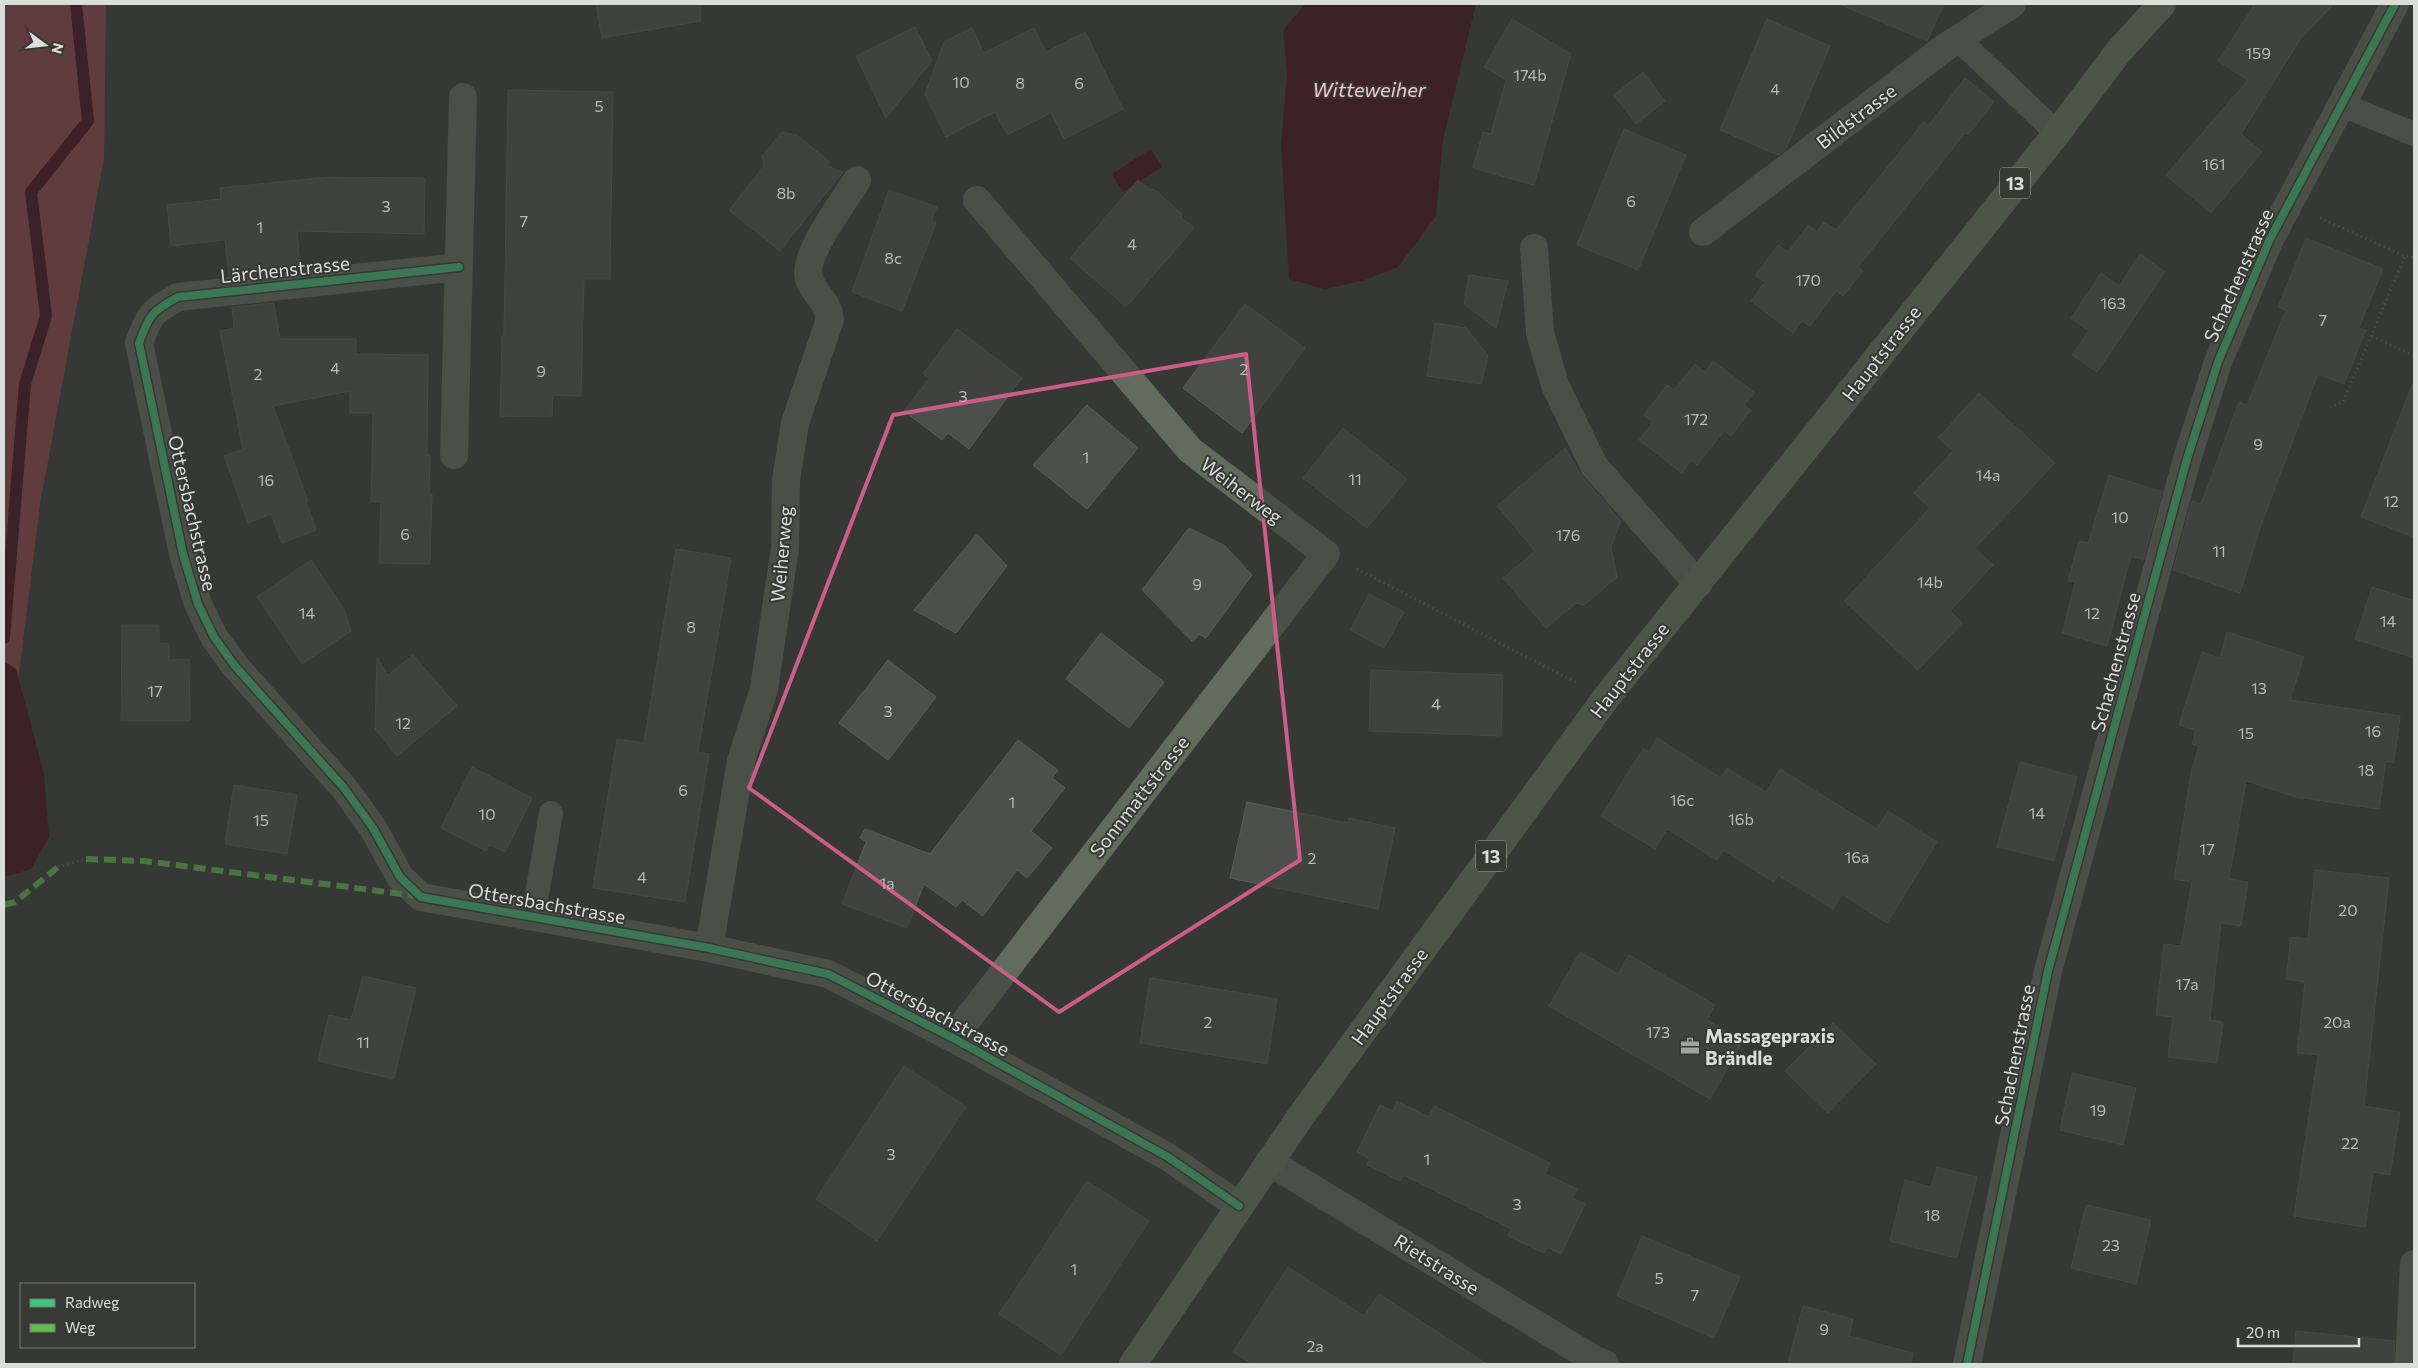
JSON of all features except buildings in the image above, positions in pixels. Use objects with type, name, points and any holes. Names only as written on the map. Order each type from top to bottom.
[{"type":"main road","name":"Hauptstrasse","points":[[1133,1364],[1269,1162],[1606,698],[2057,133],[2118,51],[2162,4]]},
{"type":"street","name":"Bildstrasse","points":[[1703,232],[1958,39],[2012,4]]},
{"type":"street","name":"Schachenstrasse","points":[[1967,1364],[2048,971],[2187,459],[2218,362],[2269,241],[2395,4]]},
{"type":"street","points":[[454,455],[463,96]]},
{"type":"street","name":"Weiherweg","points":[[709,948],[741,761],[764,689],[785,548],[786,480],[795,423],[830,319],[829,309],[808,277],[809,266],[814,250],[857,180]]},
{"type":"street","name":"Weiherweg","points":[[977,200],[1190,450],[1326,554]]},
{"type":"street","points":[[1534,248],[1540,333],[1555,385],[1594,466],[1698,584]]},
{"type":"street","name":"Lärchenstrasse","points":[[139,343],[147,321],[157,308],[178,296],[459,267]]},
{"type":"street","name":"Ottersbachstrasse","points":[[139,343],[183,554],[198,604],[214,637],[235,666],[344,788],[373,828],[400,877],[421,897],[709,948],[828,974],[952,1038],[1168,1157],[1240,1206]]},
{"type":"street","name":"Sonnmattstrasse","points":[[952,1038],[1326,554]]},
{"type":"street","name":"Rietstrasse","points":[[1269,1162],[1596,1363]]},
{"type":"street","points":[[2409,1364],[2414,1264]]},
{"type":"lane","points":[[1958,39],[2057,133]]},
{"type":"lane","points":[[2342,106],[2414,134]]},
{"type":"lane","points":[[533,917],[551,813]]},
{"type":"path","points":[[2288,204],[2406,256],[2414,257]]},
{"type":"path","points":[[2330,408],[2343,402],[2406,256]]},
{"type":"path","points":[[2372,336],[2414,356]]},
{"type":"path","points":[[1326,554],[1583,686]]},
{"type":"path","points":[[58,867],[86,860]]},
{"type":"highlighted area","points":[[1246,354],[1300,860],[1059,1012],[749,788],[893,415]]},
{"type":"shaded area","points":[[4,4],[106,4],[104,158],[40,504],[17,691],[4,697]]},
{"type":"water","name":"Witteweiher","points":[[1305,4],[1476,4],[1443,139],[1436,216],[1398,267],[1365,280],[1325,289],[1289,279],[1281,144],[1287,75],[1283,30]]},
{"type":"water","points":[[1151,149],[1162,167],[1123,192],[1112,174]]},
{"type":"water","points":[[4,661],[16,669],[44,774],[49,837],[31,869],[4,877]]},
{"type":"waterway","points":[[4,638],[25,384],[46,316],[31,192],[88,121],[76,4]]},
{"type":"marked path","points":[[86,859],[144,861],[418,896]]},
{"type":"marked path","points":[[4,905],[15,902],[58,867]]},
{"type":"cycle path","points":[[1967,1364],[2048,971],[2187,459],[2218,362],[2269,241],[2395,4]]},
{"type":"cycle path","points":[[459,267],[178,297],[162,306],[152,315],[139,343],[183,554],[198,604],[214,637],[235,666],[344,788],[373,828],[400,877],[421,897],[709,948],[828,974],[953,1038],[1168,1157],[1239,1206]]},
{"type":"place","name":"Massagepraxis Brändle","points":[[1690,1046]]}]
